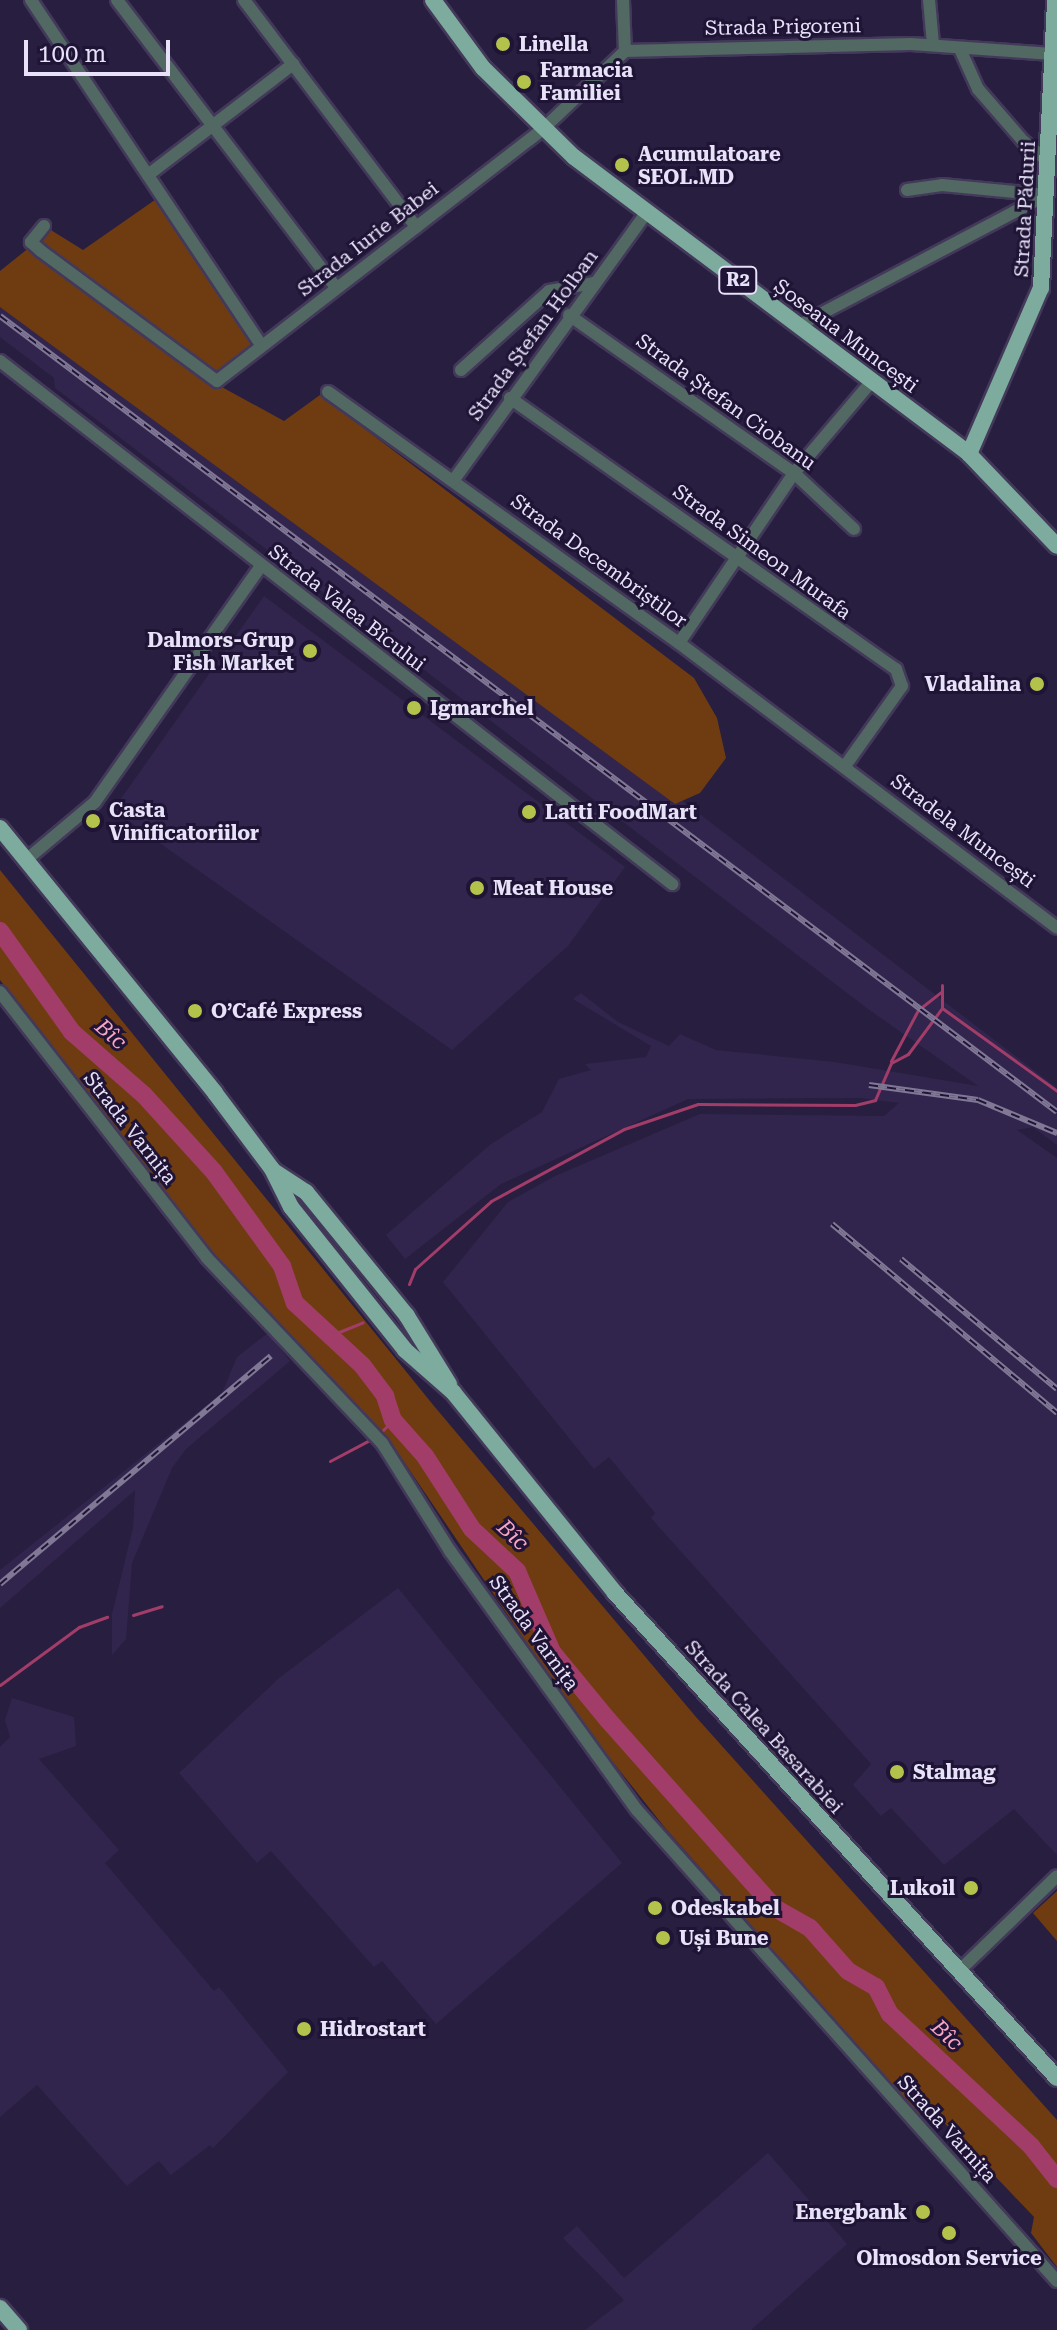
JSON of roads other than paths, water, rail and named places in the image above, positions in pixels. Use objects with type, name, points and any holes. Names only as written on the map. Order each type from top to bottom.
[{"type":"main road","name":"Șoseaua Muncești","points":[[433,0],[483,68],[544,128],[646,213],[969,454],[1057,546]]},
{"type":"main road","name":"Strada Pădurii","points":[[969,454],[1038,302],[1053,130],[1055,0]]},
{"type":"main road","name":"Strada Calea Basarabiei","points":[[0,828],[272,1169],[291,1207],[405,1350],[453,1392],[615,1593],[1057,2078]]},
{"type":"main road","name":"Strada Calea Basarabiei","points":[[272,1169],[306,1192],[424,1337],[453,1392]]},
{"type":"main road","points":[[316,1238],[322,1227],[333,1226]]},
{"type":"main road","points":[[405,1350],[424,1337]]},
{"type":"main road","points":[[0,2308],[19,2330]]},
{"type":"street","points":[[31,0],[261,345]]},
{"type":"street","points":[[117,0],[336,287]]},
{"type":"street","points":[[244,0],[416,227]]},
{"type":"street","points":[[544,128],[625,51],[623,0]]},
{"type":"street","points":[[929,0],[933,44]]},
{"type":"street","name":"Strada Prigoreni","points":[[625,51],[933,44],[960,49],[1053,54]]},
{"type":"street","points":[[960,49],[978,89],[1023,141],[1048,161]]},
{"type":"street","points":[[148,175],[293,64]]},
{"type":"street","name":"Strada Iurie Babei","points":[[44,226],[31,242],[41,251],[217,381],[544,128]]},
{"type":"street","points":[[907,190],[942,185],[1046,195]]},
{"type":"street","points":[[798,326],[1046,195]]},
{"type":"street","name":"Strada Ștefan Holban","points":[[453,481],[569,315],[646,213]]},
{"type":"street","points":[[461,370],[549,291],[594,283]]},
{"type":"street","name":"Strada Ștefan Ciobanu","points":[[569,315],[794,473],[854,529]]},
{"type":"street","name":"Strada Valea Bîcului","points":[[0,361],[260,567],[672,884]]},
{"type":"street","points":[[679,643],[740,558],[794,473],[872,381]]},
{"type":"street","name":"Strada Decembriștilor","points":[[328,392],[845,766]]},
{"type":"street","name":"Strada Simeon Murafa","points":[[510,398],[900,674],[902,686],[845,766]]},
{"type":"street","points":[[26,860],[95,802],[260,567]]},
{"type":"street","name":"Stradela Muncești","points":[[845,766],[1057,928]]},
{"type":"street","name":"Strada Varnița","points":[[0,992],[207,1258],[382,1443],[450,1551],[637,1810],[1057,2281]]},
{"type":"street","points":[[959,1971],[1057,1876]]},
{"type":"waterway","name":"Bîc","points":[[0,931],[72,1032],[144,1095],[214,1172],[282,1266],[295,1303],[362,1365],[385,1396],[393,1420],[425,1456],[472,1529],[517,1571],[552,1652],[608,1720],[775,1908],[810,1928],[848,1971],[876,1987],[890,2014],[1031,2146],[1057,2179]]},
{"type":"waterway","points":[[942,985],[942,1008]]},
{"type":"waterway","points":[[891,1061],[918,1010],[941,992]]},
{"type":"waterway","points":[[409,1284],[415,1269],[491,1201],[624,1129],[698,1104],[855,1105],[875,1100],[891,1063],[908,1054],[942,1008],[1057,1091]]},
{"type":"waterway","points":[[334,1334],[363,1322]]},
{"type":"waterway","points":[[383,1430],[393,1420]]},
{"type":"waterway","points":[[330,1461],[368,1441]]},
{"type":"waterway","points":[[133,1615],[162,1606]]},
{"type":"waterway","points":[[0,1685],[79,1627],[107,1617]]},
{"type":"railway","points":[[0,316],[1057,1112]]},
{"type":"railway","points":[[869,1085],[978,1100],[1057,1133]]},
{"type":"railway","points":[[832,1224],[1057,1413]]},
{"type":"railway","points":[[901,1259],[1057,1389]]},
{"type":"railway","points":[[0,1584],[271,1356]]},
{"type":"place","name":"Linella","points":[[503,44]]},
{"type":"place","name":"Farmacia Familiei","points":[[524,82]]},
{"type":"place","name":"Acumulatoare SEOL.MD","points":[[622,165]]},
{"type":"place","name":"Dalmors-Grup Fish Market","points":[[310,651]]},
{"type":"place","name":"Vladalina","points":[[1037,684]]},
{"type":"place","name":"Igmarchel","points":[[414,708]]},
{"type":"place","name":"Latti FoodMart","points":[[529,812]]},
{"type":"place","name":"Casta Vinificatoriilor","points":[[93,821]]},
{"type":"place","name":"Meat House","points":[[477,888]]},
{"type":"place","name":"O’Café Express","points":[[195,1011]]},
{"type":"place","name":"Stalmag","points":[[897,1772]]},
{"type":"place","name":"Lukoil","points":[[971,1888]]},
{"type":"place","name":"Odeskabel","points":[[655,1908]]},
{"type":"place","name":"Uși Bune","points":[[663,1938]]},
{"type":"place","name":"Hidrostart","points":[[304,2029]]},
{"type":"place","name":"Energbank","points":[[923,2212]]},
{"type":"place","name":"Olmosdon Service","points":[[949,2233]]}]
